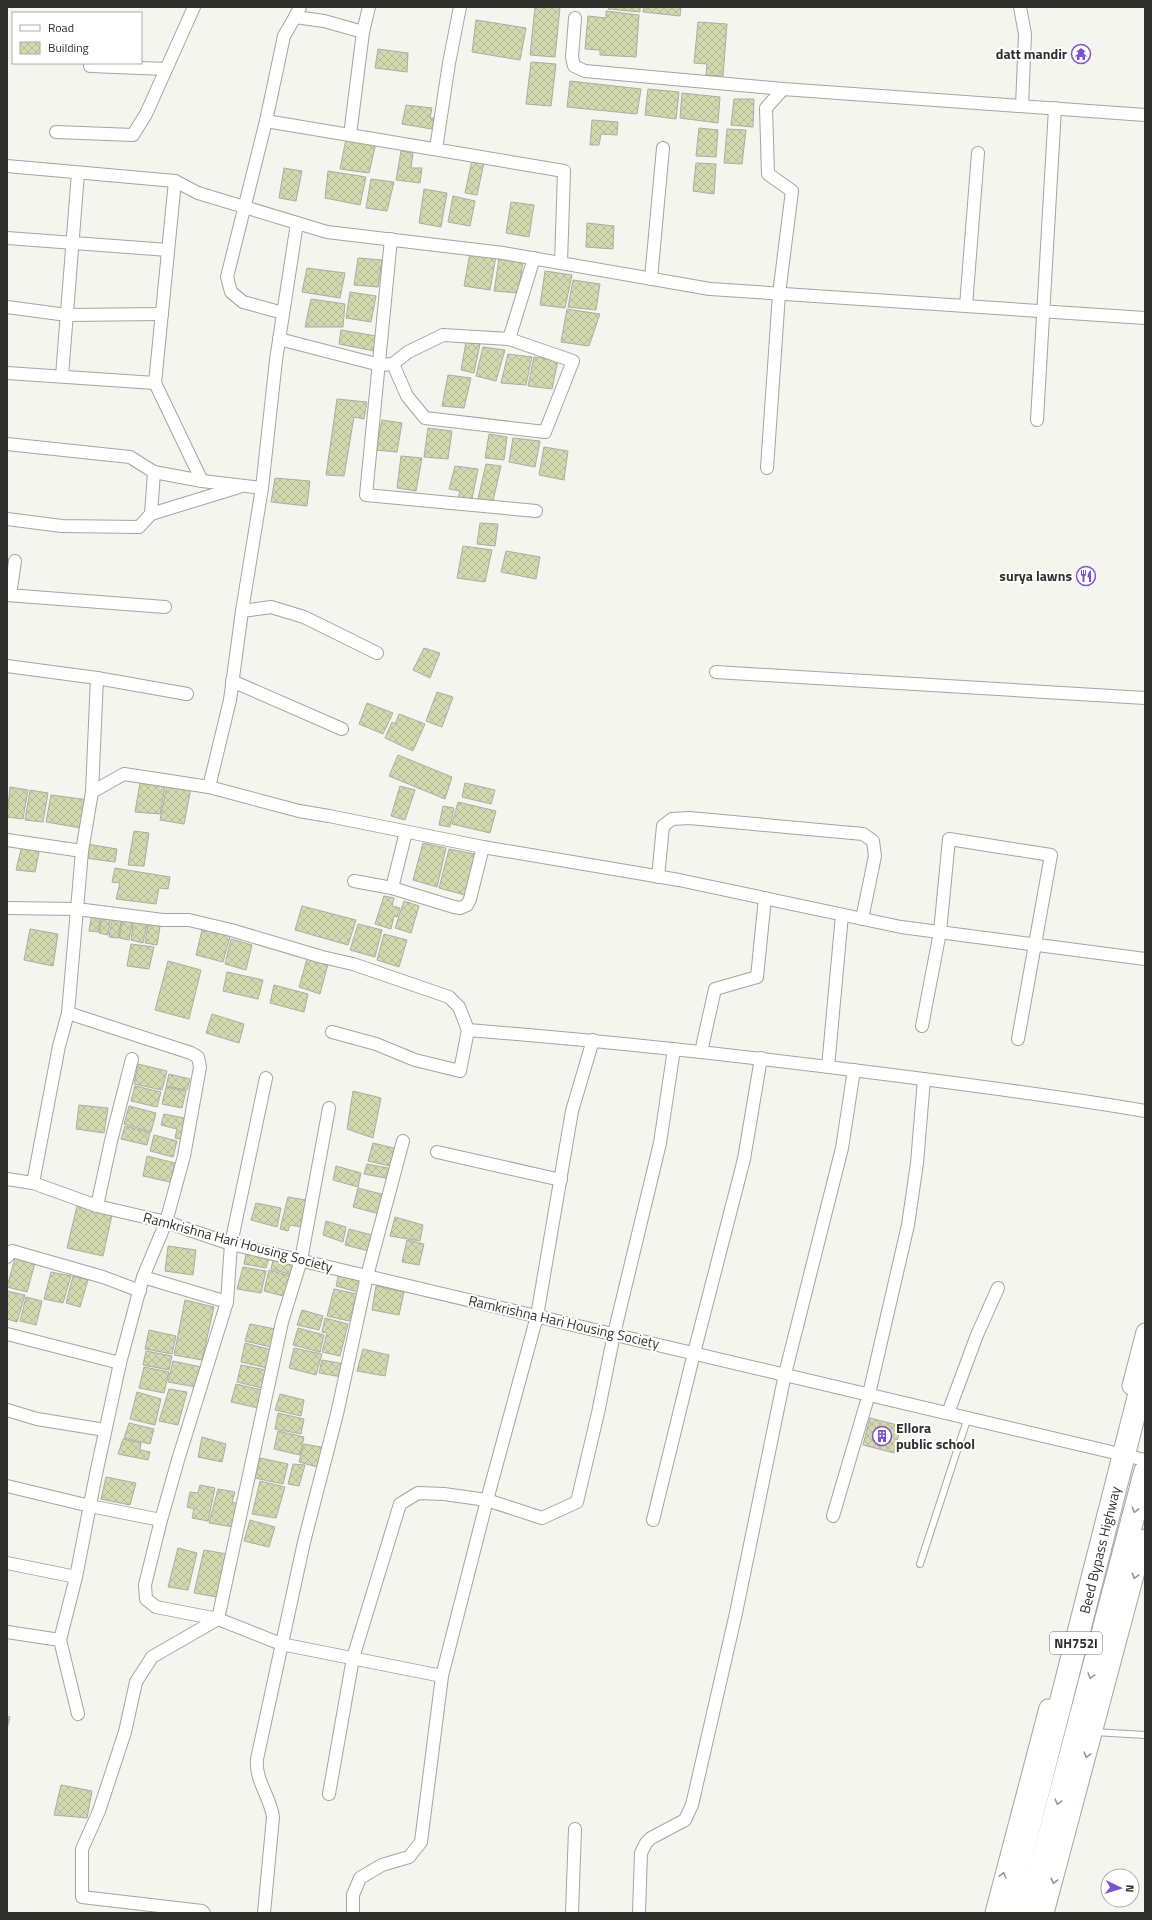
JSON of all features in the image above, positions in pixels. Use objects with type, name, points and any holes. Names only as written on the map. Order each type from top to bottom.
[{"type":"highway","name":"Beed Bypass Highway","points":[[1007,1913],[1120,1453],[1145,1372]]},
{"type":"highway","name":"Beed Bypass Highway","points":[[1029,1913],[1085,1731],[1145,1472]]},
{"type":"street","points":[[56,132],[133,135],[146,114],[194,7]]},
{"type":"street","points":[[350,135],[363,32],[369,7]]},
{"type":"street","points":[[436,149],[460,7]]},
{"type":"street","points":[[1020,7],[1025,34],[1022,106]]},
{"type":"street","points":[[283,313],[243,302],[231,292],[227,278],[266,121],[284,36],[298,12],[363,32]]},
{"type":"street","points":[[575,18],[572,57],[574,66],[585,71],[783,89],[1145,115]]},
{"type":"street","points":[[90,66],[166,69]]},
{"type":"street","points":[[767,468],[779,294],[792,191],[768,174],[766,108],[783,89]]},
{"type":"street","points":[[1037,420],[1055,108]]},
{"type":"street","points":[[266,121],[564,171],[561,263]]},
{"type":"street","points":[[651,279],[663,148]]},
{"type":"street","points":[[966,306],[978,152]]},
{"type":"street","points":[[7,166],[175,181],[198,194],[327,232],[534,258],[710,289],[1145,318]]},
{"type":"street","points":[[62,376],[78,173]]},
{"type":"street","points":[[175,181],[155,383],[202,481]]},
{"type":"street","points":[[209,787],[230,700],[242,611],[262,488],[279,339],[297,223]]},
{"type":"street","points":[[7,238],[168,250]]},
{"type":"street","points":[[391,239],[380,365],[366,495],[536,511]]},
{"type":"street","points":[[510,339],[534,258]]},
{"type":"street","points":[[7,307],[67,315],[162,314]]},
{"type":"street","points":[[279,339],[380,365],[393,364],[408,352],[443,334],[510,339],[573,362],[545,432],[425,418],[407,396],[393,364]]},
{"type":"street","points":[[7,373],[155,383]]},
{"type":"street","points":[[7,444],[130,457],[154,472],[202,481],[262,488]]},
{"type":"street","points":[[150,514],[154,472]]},
{"type":"street","points":[[7,519],[62,526],[139,527],[150,514],[244,486]]},
{"type":"street","points":[[15,561],[8,595],[166,607]]},
{"type":"street","points":[[242,611],[271,607],[304,617],[377,653]]},
{"type":"street","points":[[7,666],[97,678],[187,694]]},
{"type":"street","points":[[716,672],[1145,698]]},
{"type":"street","points":[[33,1183],[59,1046],[68,1013],[82,851],[92,792],[97,678]]},
{"type":"street","points":[[232,681],[342,729]]},
{"type":"street","points":[[92,792],[124,774],[209,787],[300,812],[329,816],[483,847],[658,877],[765,898],[901,928],[1145,959]]},
{"type":"street","points":[[658,877],[663,826],[672,819],[690,818],[863,834],[873,841],[875,856],[862,919]]},
{"type":"street","points":[[392,888],[406,832]]},
{"type":"street","points":[[922,1026],[940,932],[949,838],[1051,855],[1018,1039]]},
{"type":"street","points":[[7,840],[82,851]]},
{"type":"street","points":[[354,881],[392,888],[442,904],[460,908],[467,905],[470,899],[483,847]]},
{"type":"street","points":[[701,1052],[714,989],[757,977],[765,898]]},
{"type":"street","points":[[7,908],[77,909],[163,920],[189,920],[231,930],[322,957],[354,964],[449,997],[459,1007],[468,1030],[460,1071],[415,1060],[376,1044],[332,1032]]},
{"type":"street","points":[[828,1067],[842,915]]},
{"type":"street","points":[[68,1013],[191,1053],[198,1057],[200,1067],[199,1080],[186,1148],[166,1222],[143,1276],[120,1362],[76,1577],[60,1640],[78,1714]]},
{"type":"street","points":[[468,1030],[593,1040],[761,1058],[1065,1097],[1145,1111]]},
{"type":"street","points":[[353,1913],[353,1894],[360,1878],[382,1865],[409,1857],[421,1842],[442,1676],[486,1500],[538,1316],[572,1111],[593,1040]]},
{"type":"street","points":[[329,1794],[353,1658],[400,1504],[418,1493],[444,1494],[486,1500],[542,1518],[577,1502],[598,1413],[614,1334],[660,1143],[674,1049]]},
{"type":"street","points":[[653,1520],[744,1159],[761,1058]]},
{"type":"street","points":[[97,1206],[111,1141],[132,1059]]},
{"type":"street","points":[[639,1913],[641,1853],[646,1843],[651,1838],[685,1820],[692,1805],[736,1613],[785,1374],[842,1148],[854,1070]]},
{"type":"street","points":[[266,1078],[232,1244],[227,1302],[161,1520],[145,1585],[146,1599],[156,1607],[218,1619],[281,1644],[442,1676]]},
{"type":"street","points":[[833,1516],[869,1394],[908,1224],[917,1163],[924,1079]]},
{"type":"street","points":[[204,1913],[202,1911],[82,1897],[82,1849],[99,1811],[122,1740],[136,1682],[152,1657],[218,1619],[282,1322],[301,1260],[329,1108]]},
{"type":"street","points":[[264,1913],[273,1817],[272,1810],[258,1779],[256,1769],[281,1644],[304,1542],[336,1414],[367,1276],[403,1141]]},
{"type":"street","points":[[437,1152],[561,1180]]},
{"type":"street","name":"Ramkrishna Hari Housing Society","points":[[7,1179],[33,1183],[97,1206],[166,1222],[232,1244],[1145,1460]]},
{"type":"street","points":[[7,1257],[12,1251],[103,1277],[140,1291]]},
{"type":"street","points":[[143,1276],[227,1302]]},
{"type":"street","points":[[948,1413],[977,1335],[998,1288]]},
{"type":"street","points":[[994,1913],[1120,1453],[1145,1332]]},
{"type":"street","points":[[7,1334],[120,1362]]},
{"type":"street","points":[[7,1410],[37,1420],[105,1430]]},
{"type":"street","points":[[7,1486],[90,1506],[161,1520]]},
{"type":"street","points":[[1045,1913],[1085,1731],[1145,1538]]},
{"type":"street","points":[[7,1563],[76,1577]]},
{"type":"street","points":[[7,1632],[60,1640]]},
{"type":"street","points":[[572,1913],[575,1829]]},
{"type":"lane","points":[[920,1564],[968,1418]]},
{"type":"lane","points":[[1085,1731],[1145,1735]]},
{"type":"building","points":[[535,7],[560,7],[555,57],[530,55]]},
{"type":"building","points":[[609,7],[640,7],[640,12],[608,9]]},
{"type":"building","points":[[644,7],[681,7],[680,16],[643,12]]},
{"type":"building","points":[[606,11],[639,15],[636,57],[600,55],[600,50],[585,49],[588,16],[606,18]]},
{"type":"building","points":[[476,20],[526,28],[520,60],[472,52]]},
{"type":"building","points":[[698,22],[727,24],[723,76],[706,75],[707,64],[694,63]]},
{"type":"building","points":[[378,49],[408,53],[407,72],[375,68]]},
{"type":"building","points":[[531,62],[556,64],[551,106],[526,104]]},
{"type":"building","points":[[570,81],[641,89],[637,114],[567,107]]},
{"type":"building","points":[[648,89],[679,92],[676,119],[645,115]]},
{"type":"building","points":[[682,93],[720,97],[718,123],[680,118]]},
{"type":"building","points":[[734,99],[754,99],[753,127],[731,125]]},
{"type":"building","points":[[406,105],[432,108],[430,118],[434,118],[432,129],[402,124]]},
{"type":"building","points":[[592,120],[618,122],[617,135],[601,134],[599,145],[590,145]]},
{"type":"building","points":[[699,128],[718,130],[716,157],[696,156]]},
{"type":"building","points":[[727,129],[746,130],[742,164],[724,163]]},
{"type":"building","points":[[346,139],[376,143],[369,173],[340,169]]},
{"type":"building","points":[[401,151],[413,153],[411,168],[422,168],[420,183],[396,180]]},
{"type":"building","points":[[472,160],[484,163],[477,195],[465,193]]},
{"type":"building","points":[[696,163],[716,164],[714,194],[693,191]]},
{"type":"building","points":[[284,168],[302,171],[296,201],[279,198]]},
{"type":"building","points":[[328,171],[366,177],[360,205],[325,198]]},
{"type":"building","points":[[371,179],[394,182],[387,211],[366,208]]},
{"type":"building","points":[[424,189],[447,193],[441,227],[419,223]]},
{"type":"building","points":[[453,196],[475,201],[470,226],[448,222]]},
{"type":"building","points":[[511,202],[534,205],[529,237],[506,233]]},
{"type":"building","points":[[587,223],[614,226],[613,249],[586,247]]},
{"type":"building","points":[[470,253],[496,256],[490,290],[464,286]]},
{"type":"building","points":[[358,258],[382,260],[378,287],[354,285]]},
{"type":"building","points":[[499,259],[523,262],[518,293],[494,291]]},
{"type":"building","points":[[307,268],[345,273],[340,298],[302,292]]},
{"type":"building","points":[[545,271],[572,275],[565,308],[540,305]]},
{"type":"building","points":[[573,280],[600,284],[596,310],[568,307]]},
{"type":"building","points":[[350,292],[376,296],[371,322],[346,318]]},
{"type":"building","points":[[311,299],[345,304],[343,327],[305,327]]},
{"type":"building","points":[[567,309],[600,314],[589,346],[561,342]]},
{"type":"building","points":[[341,330],[376,336],[374,351],[339,344]]},
{"type":"building","points":[[466,342],[480,344],[474,373],[461,370]]},
{"type":"building","points":[[483,347],[505,350],[496,381],[476,376]]},
{"type":"building","points":[[508,354],[532,357],[526,385],[501,383]]},
{"type":"building","points":[[534,357],[558,360],[552,389],[528,386]]},
{"type":"building","points":[[448,375],[471,378],[464,408],[442,406]]},
{"type":"building","points":[[337,399],[367,402],[364,419],[354,417],[344,476],[326,475]]},
{"type":"building","points":[[382,420],[402,423],[397,452],[376,450]]},
{"type":"building","points":[[428,428],[452,431],[448,459],[424,457]]},
{"type":"building","points":[[489,434],[507,437],[504,460],[485,458]]},
{"type":"building","points":[[513,438],[540,441],[535,467],[509,462]]},
{"type":"building","points":[[544,447],[568,451],[564,480],[539,475]]},
{"type":"building","points":[[401,456],[422,458],[416,491],[397,488]]},
{"type":"building","points":[[486,464],[501,466],[493,501],[478,499]]},
{"type":"building","points":[[455,466],[478,469],[472,499],[458,498],[460,491],[449,489]]},
{"type":"building","points":[[275,478],[310,481],[307,506],[271,502]]},
{"type":"building","points":[[480,523],[498,524],[495,546],[477,544]]},
{"type":"building","points":[[463,546],[492,550],[485,582],[457,578]]},
{"type":"building","points":[[506,551],[540,557],[536,579],[501,572]]},
{"type":"building","points":[[424,648],[440,653],[430,678],[413,670]]},
{"type":"building","points":[[437,692],[453,697],[442,727],[426,721]]},
{"type":"building","points":[[367,703],[393,713],[383,734],[359,724]]},
{"type":"building","points":[[399,714],[425,724],[413,751],[385,738],[392,722],[395,724]]},
{"type":"building","points":[[398,755],[452,777],[445,799],[389,776]]},
{"type":"building","points":[[140,783],[165,786],[160,814],[135,812]]},
{"type":"building","points":[[465,783],[495,790],[491,804],[462,797]]},
{"type":"building","points":[[167,785],[191,788],[184,824],[160,820]]},
{"type":"building","points":[[400,786],[415,790],[405,820],[391,816]]},
{"type":"building","points":[[10,787],[28,790],[23,819],[7,817]]},
{"type":"building","points":[[30,790],[48,793],[43,822],[25,820]]},
{"type":"building","points":[[51,795],[89,800],[81,828],[46,822]]},
{"type":"building","points":[[458,802],[496,811],[490,833],[452,824]]},
{"type":"building","points":[[443,806],[454,808],[450,827],[439,825]]},
{"type":"building","points":[[134,831],[149,833],[144,866],[128,865]]},
{"type":"building","points":[[423,843],[446,848],[437,887],[413,880]]},
{"type":"building","points":[[87,844],[117,849],[115,862],[85,858]]},
{"type":"building","points":[[22,845],[40,847],[35,872],[16,870]]},
{"type":"building","points":[[449,849],[475,854],[465,895],[439,888]]},
{"type":"building","points":[[115,868],[170,877],[168,889],[159,888],[156,904],[116,899],[120,883],[112,882]]},
{"type":"building","points":[[384,896],[394,898],[392,906],[400,908],[397,917],[394,916],[391,929],[375,924]]},
{"type":"building","points":[[404,901],[419,906],[411,933],[395,928]]},
{"type":"building","points":[[302,906],[356,920],[348,945],[295,930]]},
{"type":"building","points":[[92,914],[101,914],[98,932],[89,931]]},
{"type":"building","points":[[102,914],[111,915],[108,935],[99,933]]},
{"type":"building","points":[[113,916],[122,917],[118,938],[109,937]]},
{"type":"building","points":[[123,917],[133,919],[129,940],[119,938]]},
{"type":"building","points":[[134,918],[148,920],[143,943],[131,940]]},
{"type":"building","points":[[149,920],[161,921],[157,945],[145,943]]},
{"type":"building","points":[[358,924],[382,930],[375,957],[350,950]]},
{"type":"building","points":[[30,929],[58,934],[53,966],[24,960]]},
{"type":"building","points":[[202,930],[230,936],[223,962],[196,955]]},
{"type":"building","points":[[384,934],[407,940],[399,967],[377,960]]},
{"type":"building","points":[[231,939],[252,945],[246,970],[225,964]]},
{"type":"building","points":[[131,944],[154,947],[149,969],[127,966]]},
{"type":"building","points":[[307,959],[328,964],[320,994],[299,987]]},
{"type":"building","points":[[168,961],[201,970],[189,1019],[155,1010]]},
{"type":"building","points":[[227,972],[263,980],[258,999],[223,991]]},
{"type":"building","points":[[274,985],[308,994],[304,1012],[270,1003]]},
{"type":"building","points":[[212,1014],[244,1024],[239,1043],[206,1033]]},
{"type":"building","points":[[138,1064],[167,1071],[162,1090],[134,1084]]},
{"type":"building","points":[[169,1074],[190,1079],[187,1090],[166,1086]]},
{"type":"building","points":[[135,1086],[161,1092],[157,1107],[131,1101]]},
{"type":"building","points":[[166,1087],[186,1091],[182,1108],[162,1104]]},
{"type":"building","points":[[353,1091],[381,1098],[373,1138],[347,1129]]},
{"type":"building","points":[[79,1105],[108,1108],[104,1133],[76,1129]]},
{"type":"building","points":[[129,1106],[156,1113],[151,1132],[124,1124]]},
{"type":"building","points":[[164,1114],[189,1119],[185,1140],[175,1138],[177,1129],[161,1125]]},
{"type":"building","points":[[125,1126],[150,1133],[147,1145],[121,1139]]},
{"type":"building","points":[[154,1135],[177,1141],[173,1157],[150,1151]]},
{"type":"building","points":[[373,1143],[398,1149],[394,1167],[368,1161]]},
{"type":"building","points":[[147,1156],[175,1163],[170,1182],[143,1176]]},
{"type":"building","points":[[367,1164],[393,1169],[390,1179],[364,1174]]},
{"type":"building","points":[[336,1166],[361,1173],[358,1187],[333,1180]]},
{"type":"building","points":[[358,1188],[385,1195],[380,1214],[353,1207]]},
{"type":"building","points":[[288,1197],[306,1200],[301,1227],[290,1225],[288,1231],[280,1229]]},
{"type":"building","points":[[256,1203],[281,1208],[277,1227],[251,1220]]},
{"type":"building","points":[[77,1206],[112,1215],[103,1256],[67,1248]]},
{"type":"building","points":[[395,1217],[423,1225],[420,1241],[390,1236]]},
{"type":"building","points":[[326,1221],[346,1227],[343,1242],[323,1235]]},
{"type":"building","points":[[349,1229],[372,1235],[369,1251],[345,1245]]},
{"type":"building","points":[[407,1240],[424,1244],[419,1265],[402,1262]]},
{"type":"building","points":[[168,1246],[196,1250],[193,1275],[165,1271]]},
{"type":"building","points":[[247,1249],[270,1255],[266,1268],[244,1264]]},
{"type":"building","points":[[274,1256],[295,1261],[292,1275],[271,1269]]},
{"type":"building","points":[[15,1258],[35,1263],[27,1292],[7,1287]]},
{"type":"building","points":[[243,1267],[266,1271],[261,1293],[237,1289]]},
{"type":"building","points":[[269,1270],[293,1277],[287,1297],[264,1291]]},
{"type":"building","points":[[51,1272],[71,1276],[63,1303],[44,1299]]},
{"type":"building","points":[[339,1273],[364,1279],[361,1293],[336,1286]]},
{"type":"building","points":[[73,1276],[88,1280],[80,1307],[66,1303]]},
{"type":"building","points":[[376,1286],[404,1292],[399,1315],[372,1310]]},
{"type":"building","points":[[334,1289],[357,1294],[349,1321],[327,1316]]},
{"type":"building","points":[[7,1291],[25,1295],[17,1322],[7,1319]]},
{"type":"building","points":[[26,1297],[42,1301],[36,1325],[20,1321]]},
{"type":"building","points":[[185,1300],[214,1307],[202,1360],[174,1355]]},
{"type":"building","points":[[302,1310],[323,1316],[319,1330],[297,1325]]},
{"type":"building","points":[[325,1318],[348,1324],[340,1356],[322,1352],[327,1333],[322,1332]]},
{"type":"building","points":[[250,1324],[275,1329],[271,1347],[245,1341]]},
{"type":"building","points":[[298,1328],[324,1335],[320,1352],[293,1345]]},
{"type":"building","points":[[149,1330],[176,1336],[172,1354],[145,1349]]},
{"type":"building","points":[[245,1343],[272,1350],[267,1368],[241,1362]]},
{"type":"building","points":[[294,1348],[322,1354],[316,1375],[289,1368]]},
{"type":"building","points":[[363,1349],[389,1355],[385,1376],[357,1371]]},
{"type":"building","points":[[146,1351],[172,1356],[169,1370],[143,1365]]},
{"type":"building","points":[[322,1360],[345,1364],[342,1377],[319,1373]]},
{"type":"building","points":[[173,1361],[201,1367],[196,1387],[168,1382]]},
{"type":"building","points":[[241,1365],[266,1370],[262,1388],[237,1382]]},
{"type":"building","points":[[144,1367],[169,1372],[164,1393],[139,1388]]},
{"type":"building","points":[[236,1384],[262,1390],[258,1408],[231,1402]]},
{"type":"building","points":[[169,1389],[187,1392],[178,1425],[159,1421]]},
{"type":"building","points":[[137,1392],[161,1399],[155,1425],[130,1419]]},
{"type":"building","points":[[280,1394],[304,1400],[301,1416],[275,1410]]},
{"type":"building","points":[[278,1413],[304,1419],[301,1434],[275,1429]]},
{"type":"building","name":"Ellora public school","points":[[870,1418],[901,1426],[894,1453],[863,1445]]},
{"type":"building","points":[[129,1423],[154,1429],[150,1444],[124,1438]]},
{"type":"building","points":[[278,1431],[304,1437],[300,1455],[274,1449]]},
{"type":"building","points":[[202,1437],[226,1444],[222,1462],[198,1457]]},
{"type":"building","points":[[123,1439],[141,1443],[140,1450],[150,1452],[148,1460],[118,1454]]},
{"type":"building","points":[[304,1444],[326,1448],[321,1468],[299,1462]]},
{"type":"building","points":[[260,1458],[288,1464],[283,1484],[255,1478]]},
{"type":"building","points":[[293,1464],[305,1465],[299,1486],[288,1484]]},
{"type":"building","points":[[106,1477],[136,1483],[130,1505],[101,1499]]},
{"type":"building","points":[[260,1481],[285,1487],[276,1518],[252,1514]]},
{"type":"building","points":[[200,1485],[215,1488],[208,1521],[192,1518],[194,1509],[187,1507],[190,1492],[198,1493]]},
{"type":"building","points":[[218,1489],[235,1492],[232,1502],[239,1504],[233,1527],[209,1523]]},
{"type":"building","points":[[250,1520],[275,1527],[269,1547],[244,1541]]},
{"type":"building","points":[[178,1548],[197,1553],[188,1590],[168,1587]]},
{"type":"building","points":[[204,1550],[227,1554],[217,1597],[194,1593]]},
{"type":"building","points":[[7,1716],[10,1717],[7,1729]]},
{"type":"building","points":[[61,1785],[92,1791],[87,1818],[54,1815]]},
{"type":"place","name":"datt mandir","points":[[1081,54]]},
{"type":"place","name":"surya lawns","points":[[1086,576]]},
{"type":"place","name":"Ellora public school","points":[[882,1436]]}]
